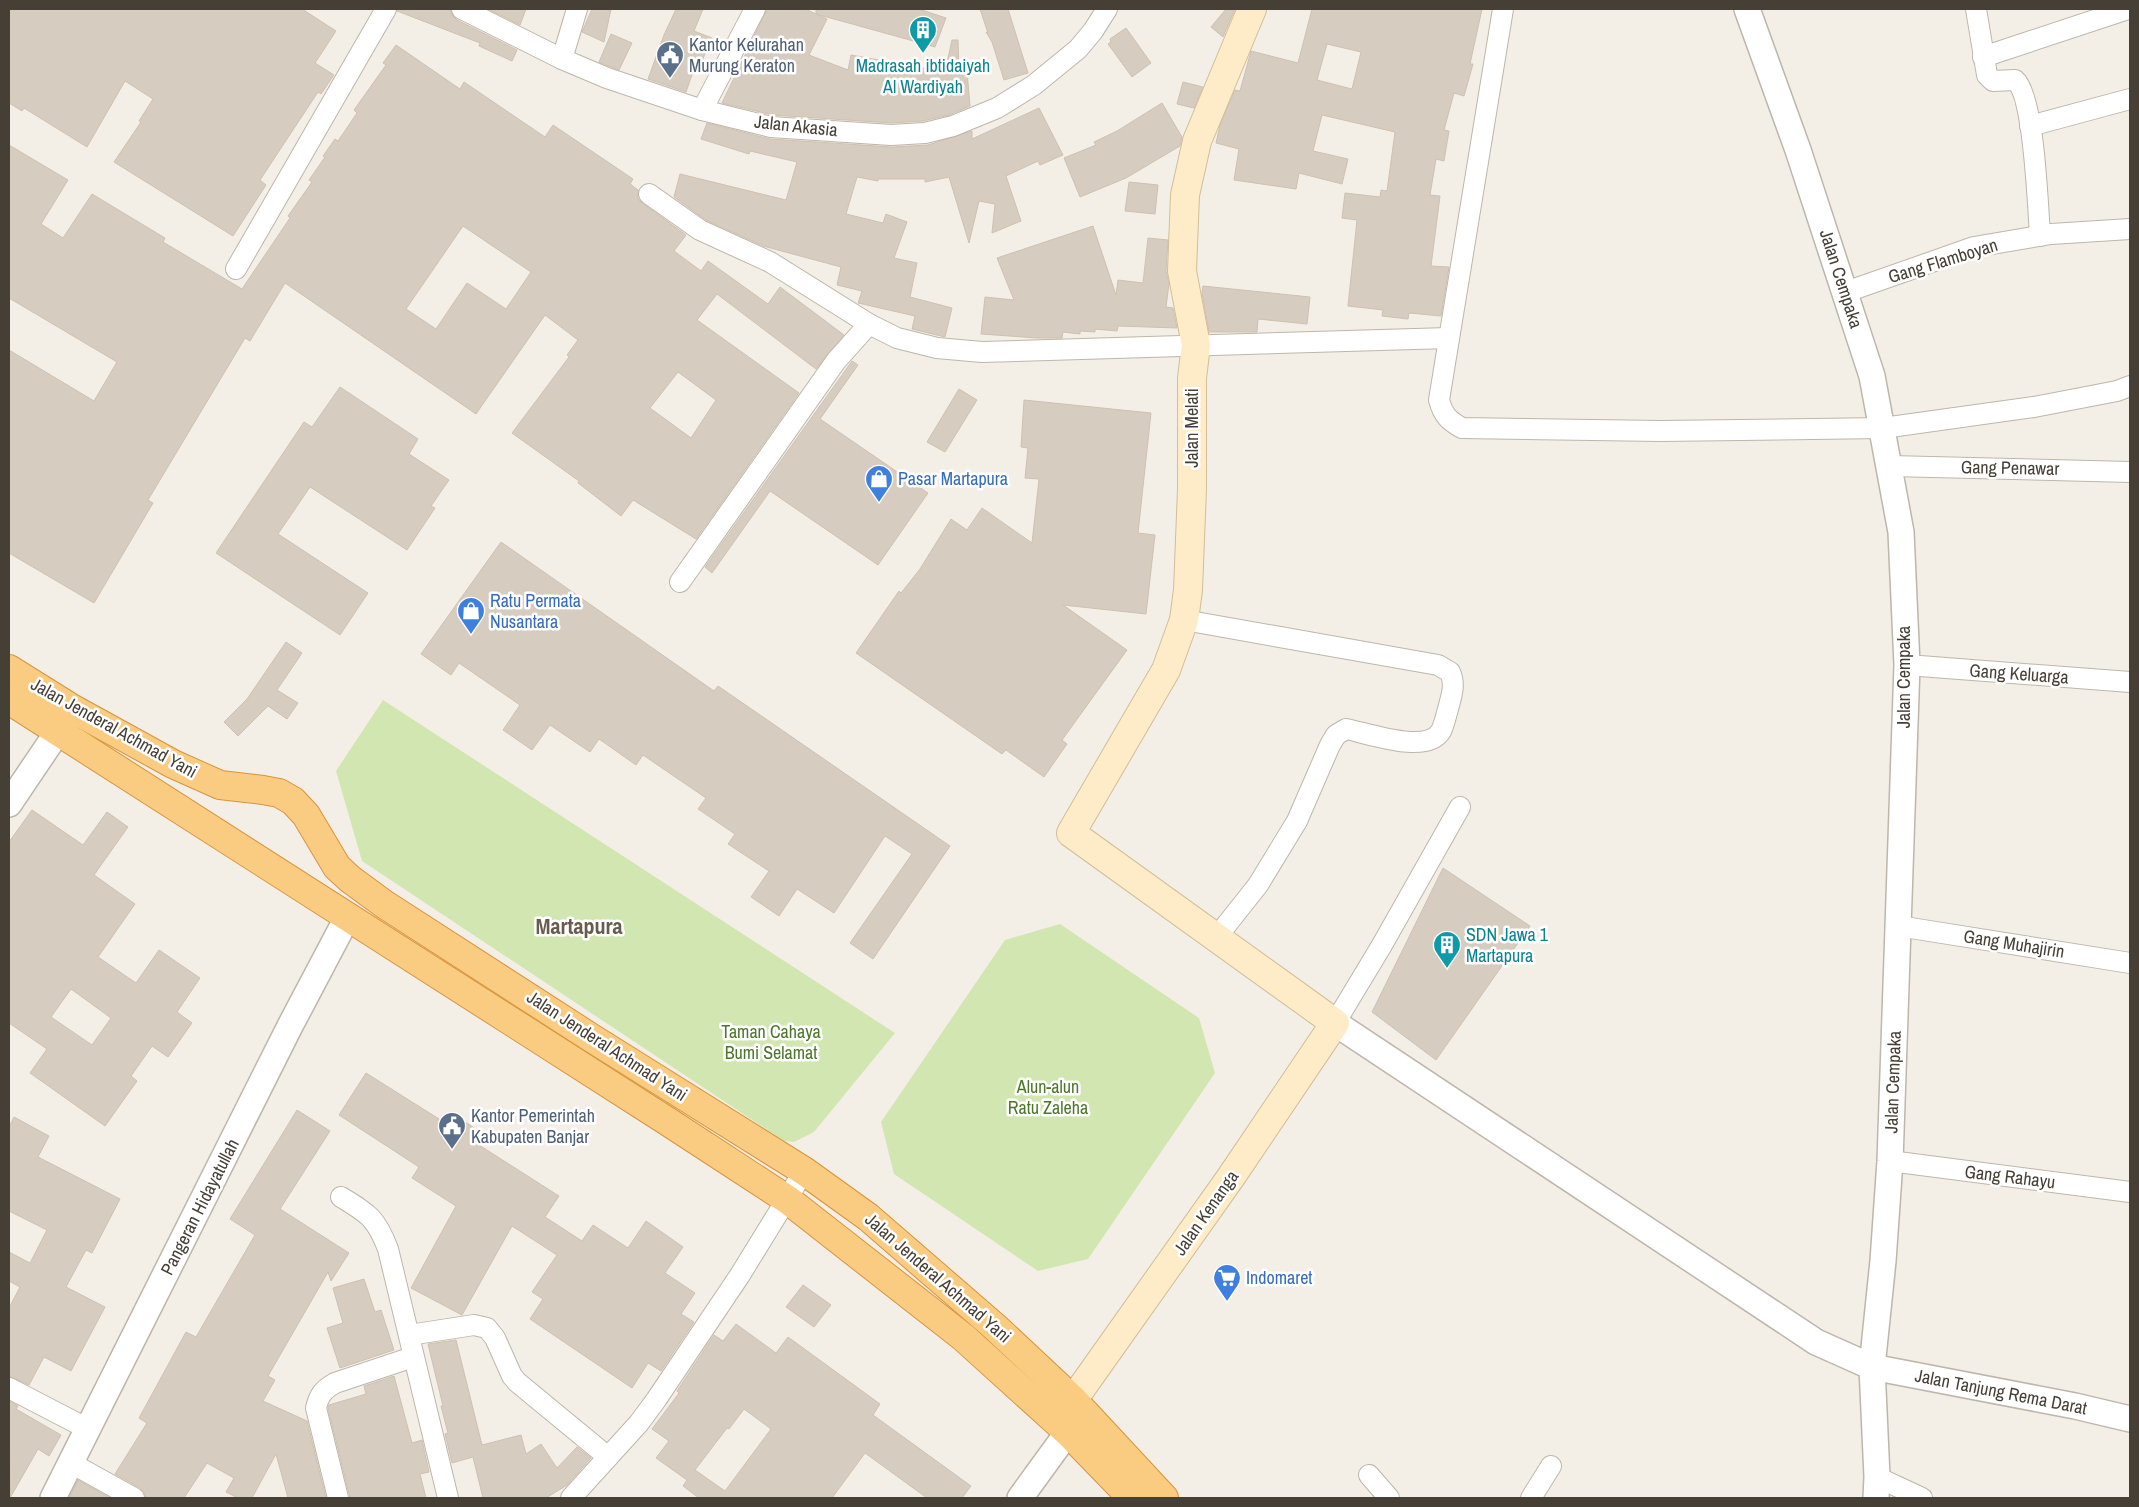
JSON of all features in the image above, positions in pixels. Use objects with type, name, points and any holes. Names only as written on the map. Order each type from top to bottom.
[{"type":"highway","name":"Jalan Jenderal Achmad Yani","points":[[9,669],[148,790],[667,1120],[788,1200],[963,1337],[1068,1432],[1132,1498]]},
{"type":"highway","name":"Jalan Jenderal Achmad Yani","points":[[9,700],[66,720],[220,785],[279,793],[293,801],[306,815],[337,867],[363,889],[590,1037],[804,1171],[868,1217],[995,1327],[1073,1400],[1164,1498]]},
{"type":"main road","name":"Jalan Melati","points":[[1216,938],[1072,833],[1166,670],[1184,620],[1188,590],[1192,489],[1192,378],[1196,345],[1182,270],[1185,195],[1197,141],[1252,9]]},
{"type":"main road","points":[[1216,938],[1335,1023]]},
{"type":"main road","name":"Jalan Kenanga","points":[[1073,1400],[1231,1177],[1335,1023]]},
{"type":"street","points":[[236,269],[386,9]]},
{"type":"street","name":"Jalan Akasia","points":[[462,9],[562,59],[606,78],[702,110],[771,127],[891,135],[925,133],[953,126],[997,108],[1034,85],[1078,49],[1093,31],[1107,9]]},
{"type":"street","points":[[562,59],[577,9]]},
{"type":"street","points":[[702,110],[755,9]]},
{"type":"street","points":[[1503,9],[1439,400],[1442,412],[1450,422],[1462,428],[1661,431],[1883,428],[2034,407],[2117,391],[2130,386]]},
{"type":"street","name":"Jalan Cempaka","points":[[1747,9],[1846,292],[1872,376],[1901,532],[1907,665],[1890,1161],[1883,1261],[1872,1367],[1877,1488]]},
{"type":"street","points":[[1976,9],[1983,57],[1990,79],[1998,81],[2011,79],[2019,83],[2023,92],[2030,126],[2040,236]]},
{"type":"street","points":[[1983,57],[2128,9]]},
{"type":"street","points":[[2030,126],[2130,99]]},
{"type":"street","points":[[649,194],[700,230],[770,262],[869,324],[897,338],[936,348],[982,352],[1449,338]]},
{"type":"street","name":"Gang Flamboyan","points":[[1846,292],[1974,247],[2040,236],[2130,229]]},
{"type":"street","points":[[680,582],[836,361],[869,324]]},
{"type":"street","name":"Gang Penawar","points":[[1890,466],[2130,472]]},
{"type":"street","points":[[1184,620],[1438,666],[1450,672],[1453,685],[1441,732],[1433,739],[1423,743],[1411,742],[1346,728],[1336,735],[1297,821],[1258,885],[1216,938]]},
{"type":"street","name":"Gang Keluarga","points":[[1907,665],[2130,682]]},
{"type":"street","points":[[9,804],[66,720]]},
{"type":"street","points":[[1335,1023],[1382,945],[1460,807]]},
{"type":"street","name":"Pangeran Hidayatullah","points":[[53,1498],[286,1034],[348,916]]},
{"type":"street","name":"Gang Muhajirin","points":[[1898,926],[2130,963]]},
{"type":"street","name":"Jalan Tanjung Rema Darat","points":[[1335,1023],[1816,1342],[1872,1367],[2074,1406],[2130,1419]]},
{"type":"street","name":"Gang Rahayu","points":[[1890,1161],[2130,1192]]},
{"type":"street","points":[[571,1498],[656,1400],[788,1200],[804,1171]]},
{"type":"street","points":[[341,1197],[370,1216],[380,1230],[388,1249],[448,1498]]},
{"type":"street","points":[[409,1335],[474,1325],[487,1328],[495,1338],[512,1376],[517,1382],[608,1457]]},
{"type":"street","points":[[338,1498],[316,1408],[319,1396],[324,1390],[335,1383],[414,1358]]},
{"type":"street","points":[[9,1388],[88,1430]]},
{"type":"street","points":[[1020,1498],[1068,1432]]},
{"type":"street","points":[[71,1463],[134,1498]]},
{"type":"street","points":[[1531,1498],[1551,1466]]},
{"type":"street","points":[[1369,1475],[1389,1498]]},
{"type":"street","points":[[1877,1488],[1922,1498]]},
{"type":"green space","name":"Taman Cahaya Bumi Selamat","points":[[383,700],[895,1033],[814,1132],[794,1142],[784,1141],[362,861],[336,771]]},
{"type":"green space","name":"Alun-alun Ratu Zaleha","points":[[1060,924],[1199,1018],[1215,1073],[1088,1259],[1038,1271],[894,1174],[881,1122],[1005,940]]},
{"type":"building","points":[[9,9],[302,9],[336,31],[315,63],[334,75],[321,94],[318,92],[260,180],[266,185],[233,236],[114,162],[141,122],[139,121],[153,99],[125,81],[87,147],[24,108],[22,111],[9,103]]},
{"type":"building","points":[[398,9],[450,9],[452,15],[457,20],[517,50],[512,61],[479,46],[480,43],[397,11]]},
{"type":"building","points":[[488,9],[526,9],[520,25]]},
{"type":"building","points":[[592,9],[611,9],[604,42],[582,32]]},
{"type":"building","points":[[676,9],[703,9],[694,31],[712,38],[698,70],[694,69],[686,92],[648,79]]},
{"type":"building","points":[[767,9],[805,9],[827,19],[809,55],[848,70],[851,55],[945,72],[952,40],[958,40],[959,73],[967,72],[970,106],[949,115],[923,121],[891,123],[773,115],[722,103]]},
{"type":"building","points":[[816,9],[919,9],[946,18],[935,47],[816,14]]},
{"type":"building","points":[[980,9],[1008,9],[1028,73],[1004,80],[992,42],[986,32],[988,33]]},
{"type":"building","points":[[1226,9],[1235,9],[1223,37],[1211,27]]},
{"type":"building","points":[[1312,9],[1482,9],[1470,64],[1473,64],[1464,96],[1454,93],[1444,130],[1449,131],[1444,161],[1436,159],[1430,195],[1440,196],[1431,266],[1449,267],[1441,316],[1409,313],[1408,319],[1382,316],[1383,310],[1348,306],[1357,220],[1342,218],[1345,193],[1380,197],[1381,190],[1387,191],[1395,132],[1322,115],[1313,151],[1348,159],[1342,184],[1299,173],[1296,189],[1234,180],[1239,149],[1216,143],[1220,125],[1235,90],[1240,91],[1251,51],[1298,63]],"holes":[[[1327,44],[1361,52],[1352,89],[1317,80]]]},
{"type":"building","points":[[1126,28],[1151,63],[1132,77],[1108,44],[1111,42],[1110,39]]},
{"type":"building","points":[[611,34],[632,43],[619,70],[599,62]]},
{"type":"building","points":[[396,45],[460,89],[464,82],[545,137],[553,125],[633,179],[630,184],[638,190],[638,199],[686,235],[674,251],[701,271],[708,261],[768,304],[780,287],[844,335],[816,369],[717,294],[697,320],[799,393],[696,539],[633,500],[621,516],[578,483],[579,481],[512,433],[569,357],[567,355],[578,340],[545,315],[476,414],[285,283],[250,341],[245,338],[148,500],[153,503],[94,603],[9,553],[9,350],[94,401],[117,362],[9,298],[9,145],[68,180],[41,224],[63,238],[92,194],[165,238],[163,242],[242,289],[312,182],[309,180],[325,157],[323,156],[335,139],[338,141],[357,113],[354,110],[386,65],[383,63]],"holes":[[[463,226],[531,272],[506,309],[467,283],[436,329],[406,309]],[[678,372],[716,400],[691,438],[650,408]]]},
{"type":"building","points":[[1183,82],[1203,87],[1194,108],[1177,104]]},
{"type":"building","points":[[1162,103],[1182,137],[1180,146],[1126,178],[1080,197],[1064,158],[1096,145],[1094,142],[1117,131]]},
{"type":"building","points":[[1039,108],[1063,155],[1040,165],[1038,161],[1006,176],[1021,221],[992,233],[995,204],[979,201],[969,243],[949,177],[925,182],[925,179],[878,179],[878,181],[857,177],[846,214],[883,223],[886,214],[907,222],[894,258],[917,263],[910,297],[952,308],[945,337],[912,329],[915,316],[858,303],[862,291],[837,285],[841,267],[763,246],[706,220],[674,197],[680,174],[786,200],[797,162],[750,151],[749,154],[701,139],[707,123],[770,139],[892,147],[928,145],[972,131],[972,139]]},
{"type":"building","points":[[1129,182],[1158,185],[1155,214],[1125,211]]},
{"type":"building","points":[[1093,226],[1116,295],[1118,280],[1143,283],[1148,238],[1168,240],[1166,271],[1169,284],[1166,307],[1173,308],[1177,328],[1118,326],[1117,331],[1095,329],[1095,332],[1080,331],[1080,334],[1063,332],[1062,338],[981,334],[985,297],[1014,300],[997,258]]},
{"type":"building","points":[[1203,286],[1310,297],[1307,324],[1258,319],[1257,332],[1209,332],[1202,293]]},
{"type":"building","points":[[852,361],[858,365],[820,419],[928,493],[878,565],[770,491],[712,573],[705,567]]},
{"type":"building","points":[[340,387],[418,439],[409,454],[449,480],[431,506],[435,508],[407,550],[310,487],[278,534],[368,593],[340,635],[216,553],[304,422],[312,427]]},
{"type":"building","points":[[959,389],[977,400],[945,452],[927,442]]},
{"type":"building","points":[[1024,400],[1151,413],[1138,533],[1155,535],[1146,614],[1063,605],[1127,650],[1062,740],[1067,744],[1044,777],[1006,750],[1002,754],[856,653],[899,591],[901,593],[920,569],[951,519],[967,530],[982,508],[1032,543],[1039,479],[1025,478],[1028,448],[1021,447]]},
{"type":"building","points":[[501,542],[714,691],[718,686],[950,846],[873,959],[850,943],[912,854],[885,836],[834,913],[797,889],[779,916],[751,897],[769,871],[728,844],[735,834],[698,809],[706,798],[643,755],[636,765],[599,739],[590,752],[550,725],[532,750],[503,730],[520,705],[459,663],[451,675],[421,654]]},
{"type":"building","points":[[286,642],[302,653],[277,690],[298,703],[287,719],[268,706],[238,736],[224,722],[247,699]]},
{"type":"building","points":[[32,810],[83,845],[107,812],[128,827],[94,875],[135,904],[98,957],[136,983],[159,950],[200,978],[177,1012],[192,1023],[168,1057],[152,1046],[131,1076],[137,1081],[105,1126],[30,1073],[47,1049],[9,1023],[9,842]],"holes":[[[71,989],[111,1018],[92,1045],[51,1017]]]},
{"type":"building","name":"SDN Jawa 1 Martapura","points":[[1443,868],[1530,926],[1436,1060],[1372,1012]]},
{"type":"building","points":[[366,1073],[447,1124],[453,1114],[485,1135],[479,1145],[559,1196],[545,1217],[582,1241],[593,1225],[628,1248],[646,1221],[683,1247],[665,1273],[695,1293],[681,1314],[694,1322],[661,1371],[648,1363],[632,1388],[530,1319],[543,1299],[532,1292],[557,1255],[512,1226],[462,1315],[411,1288],[456,1206],[412,1178],[419,1167],[339,1115]]},
{"type":"building","points":[[297,1110],[330,1131],[280,1209],[349,1253],[331,1281],[328,1272],[268,1376],[275,1380],[263,1401],[307,1421],[326,1498],[288,1498],[276,1454],[252,1498],[238,1498],[226,1492],[234,1478],[207,1463],[184,1498],[146,1498],[140,1488],[115,1474],[147,1423],[139,1418],[186,1332],[196,1337],[255,1235],[230,1219]]},
{"type":"building","points":[[14,1117],[49,1136],[38,1157],[120,1199],[92,1253],[86,1250],[66,1287],[105,1307],[71,1371],[44,1357],[29,1385],[9,1376],[9,1308],[20,1287],[9,1281],[9,1252],[30,1263],[47,1230],[9,1211],[9,1127]]},
{"type":"building","points":[[364,1279],[375,1312],[381,1310],[394,1350],[340,1368],[327,1328],[343,1323],[333,1288]]},
{"type":"building","points":[[803,1285],[831,1305],[814,1327],[786,1307]]},
{"type":"building","points":[[736,1324],[776,1353],[788,1337],[880,1404],[873,1415],[971,1486],[962,1498],[927,1498],[865,1453],[832,1498],[699,1498],[683,1486],[687,1480],[656,1458],[669,1441],[652,1429],[679,1393],[677,1391],[714,1335],[723,1341]],"holes":[[[744,1409],[771,1429],[725,1491],[695,1470]]]},
{"type":"building","points":[[456,1340],[482,1445],[521,1435],[526,1454],[541,1444],[557,1468],[577,1447],[591,1458],[567,1485],[546,1498],[483,1498],[473,1457],[452,1463],[445,1434],[448,1433],[441,1406],[443,1406],[428,1344]]},
{"type":"building","points":[[394,1376],[412,1443],[422,1440],[429,1472],[420,1474],[426,1498],[350,1498],[328,1408],[329,1405],[366,1394],[364,1386]]},
{"type":"building","points":[[9,1401],[18,1406],[16,1409],[61,1435],[49,1456],[38,1449],[10,1498]]},
{"type":"building","points":[[78,1480],[110,1498],[69,1498]]},
{"type":"place","name":"Madrasah ibtidaiyah Al Wardiyah","points":[[923,54]]},
{"type":"place","name":"Kantor Kelurahan Murung Keraton","points":[[670,79]]},
{"type":"place","name":"Pasar Martapura","points":[[879,503]]},
{"type":"place","name":"Ratu Permata Nusantara","points":[[471,635]]},
{"type":"place","name":"SDN Jawa 1 Martapura","points":[[1447,969]]},
{"type":"place","name":"Kantor Pemerintah Kabupaten Banjar","points":[[452,1150]]},
{"type":"place","name":"Indomaret","points":[[1227,1302]]},
{"type":"district","name":"Martapura","points":[[579,926]]}]
